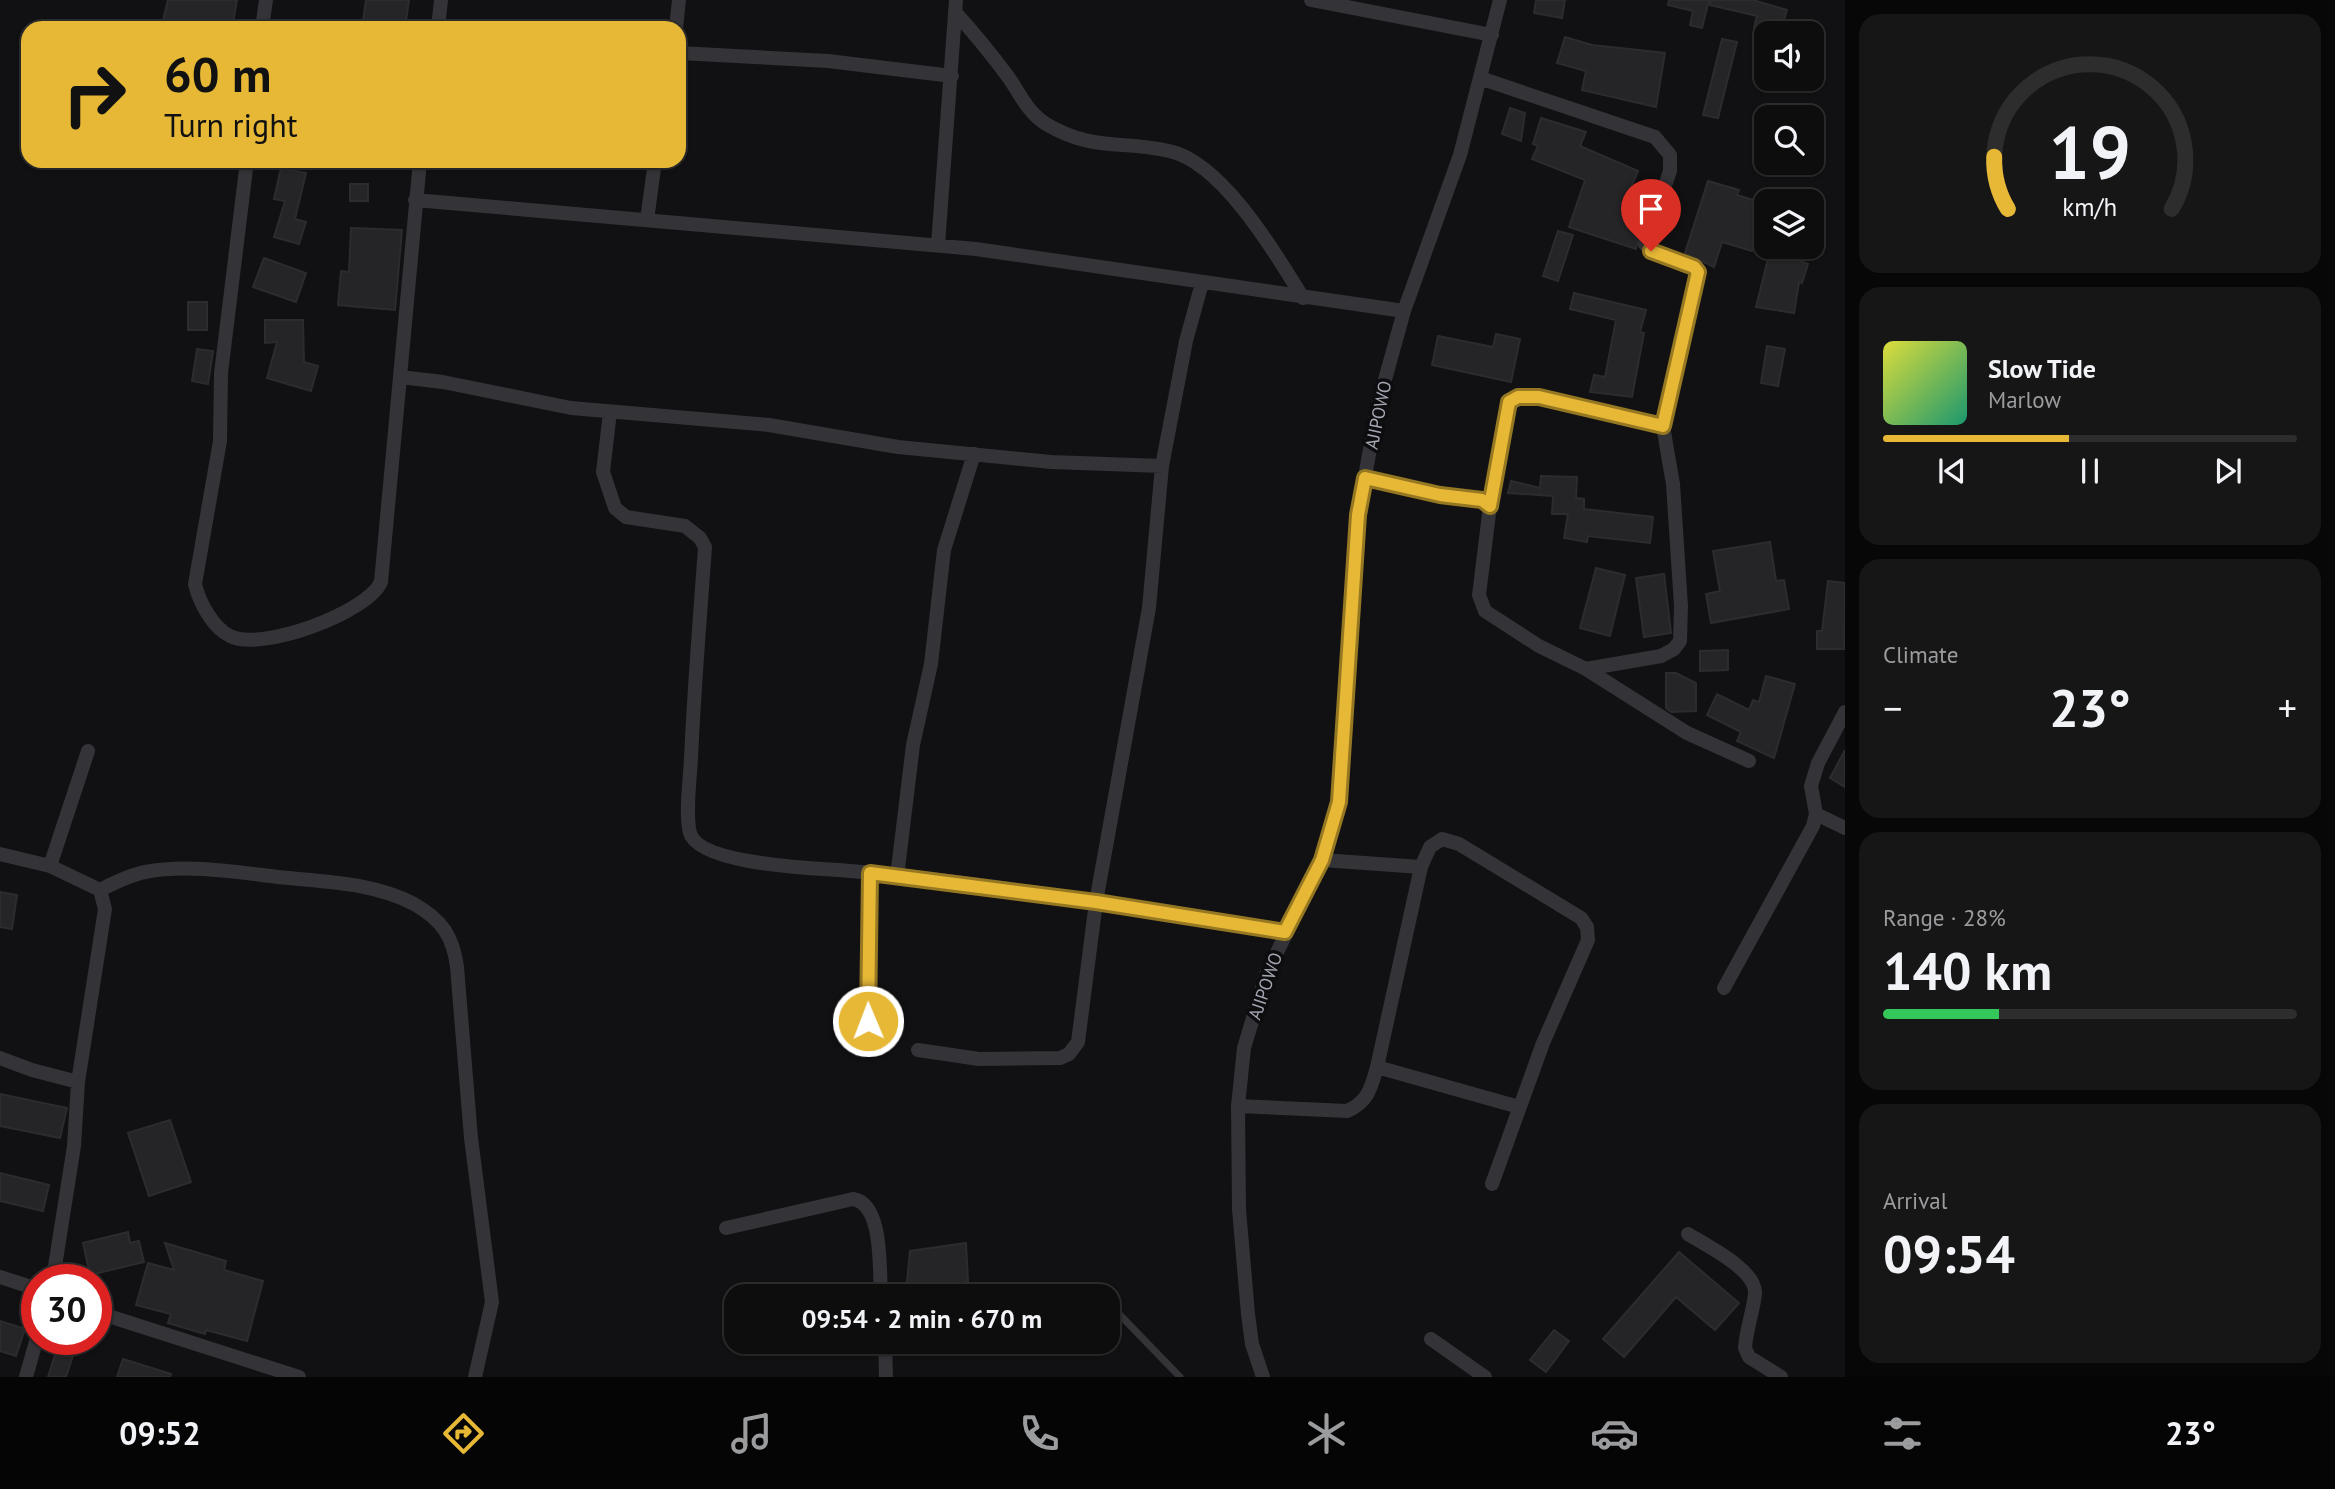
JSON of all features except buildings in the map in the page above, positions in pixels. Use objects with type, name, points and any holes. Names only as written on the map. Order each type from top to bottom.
[{"type":"street","points":[[263,21],[265,0]]},
{"type":"street","points":[[439,21],[441,0]]},
{"type":"street","points":[[676,21],[678,0]]},
{"type":"street","points":[[1311,0],[1492,35]]},
{"type":"street","name":"AJIPOWO","points":[[1263,1377],[1252,1344],[1239,1209],[1238,1106],[1244,1048],[1266,975],[1322,860],[1339,802],[1358,515],[1378,405],[1404,311],[1460,155],[1500,0]]},
{"type":"street","points":[[938,245],[956,6]]},
{"type":"street","points":[[956,6],[1032,113],[1044,123],[1094,144],[1170,151],[1187,158],[1218,181],[1263,233],[1303,298]]},
{"type":"street","points":[[686,53],[828,61],[952,76]]},
{"type":"street","points":[[1480,78],[1655,136],[1670,155],[1670,171],[1645,244],[1651,251],[1694,267],[1698,272],[1663,426],[1673,484],[1681,606],[1680,641],[1674,649],[1661,656],[1586,669]]},
{"type":"street","points":[[246,168],[221,373],[220,441],[195,584],[198,596],[216,625],[232,638],[252,639],[325,622],[376,593],[381,582],[419,168]]},
{"type":"street","points":[[648,220],[654,168]]},
{"type":"street","points":[[415,200],[938,245],[1404,311]]},
{"type":"street","points":[[918,1050],[979,1059],[1060,1058],[1069,1054],[1078,1042],[1096,902],[1149,608],[1162,466],[1186,341],[1202,283]]},
{"type":"street","points":[[400,377],[610,412],[769,425],[843,440],[1051,462],[1162,466]]},
{"type":"street","points":[[1663,426],[1539,397],[1513,399],[1504,420],[1479,596],[1485,611],[1539,646],[1586,669],[1687,733],[1749,761]]},
{"type":"street","points":[[610,412],[603,472],[615,508],[626,517],[685,526],[700,538],[705,547],[695,660],[690,834],[699,845],[713,854],[799,867],[870,873],[1096,902],[1285,932]]},
{"type":"street","points":[[897,877],[913,746],[931,664],[944,550],[974,454]]},
{"type":"street","points":[[1365,478],[1440,495],[1482,500],[1490,506]]},
{"type":"street","points":[[1724,988],[1813,826],[1816,814],[1811,786],[1818,764],[1845,712]]},
{"type":"street","points":[[50,866],[88,751]]},
{"type":"street","points":[[1816,814],[1845,828]]},
{"type":"street","points":[[1238,1106],[1347,1111],[1359,1106],[1369,1095],[1421,867],[1430,847],[1442,839],[1459,844],[1581,918],[1587,927],[1588,940],[1520,1107],[1492,1184]]},
{"type":"street","points":[[0,854],[50,866],[100,890],[142,872],[168,869],[230,871],[373,889],[415,905],[443,927],[453,942],[457,967],[471,1138],[492,1302],[475,1377]]},
{"type":"street","points":[[1322,860],[1421,867]]},
{"type":"street","points":[[868,1021],[870,873]]},
{"type":"street","points":[[55,1264],[74,1146],[78,1082],[105,909],[100,890]]},
{"type":"street","points":[[0,1058],[78,1082]]},
{"type":"street","points":[[1377,1068],[1520,1107]]},
{"type":"street","points":[[726,1228],[853,1199],[862,1200],[870,1207],[875,1222],[880,1284]]},
{"type":"street","points":[[1688,1234],[1742,1269],[1751,1279],[1755,1292],[1745,1348],[1749,1357],[1781,1377]]},
{"type":"street","points":[[0,1277],[21,1284]]},
{"type":"street","points":[[112,1317],[299,1377]]},
{"type":"street","points":[[1431,1339],[1485,1377]]},
{"type":"street","points":[[885,1354],[886,1377]]},
{"type":"street","points":[[26,1377],[32,1355]]},
{"type":"lane","points":[[1120,1315],[1180,1377]]},
{"type":"route","points":[[868,1021],[870,873],[1096,902],[1285,932],[1322,860],[1339,802],[1358,515],[1365,478],[1440,495],[1482,500],[1490,506],[1504,420],[1509,402],[1518,397],[1539,397],[1663,426],[1698,272],[1694,267],[1651,251]]}]
